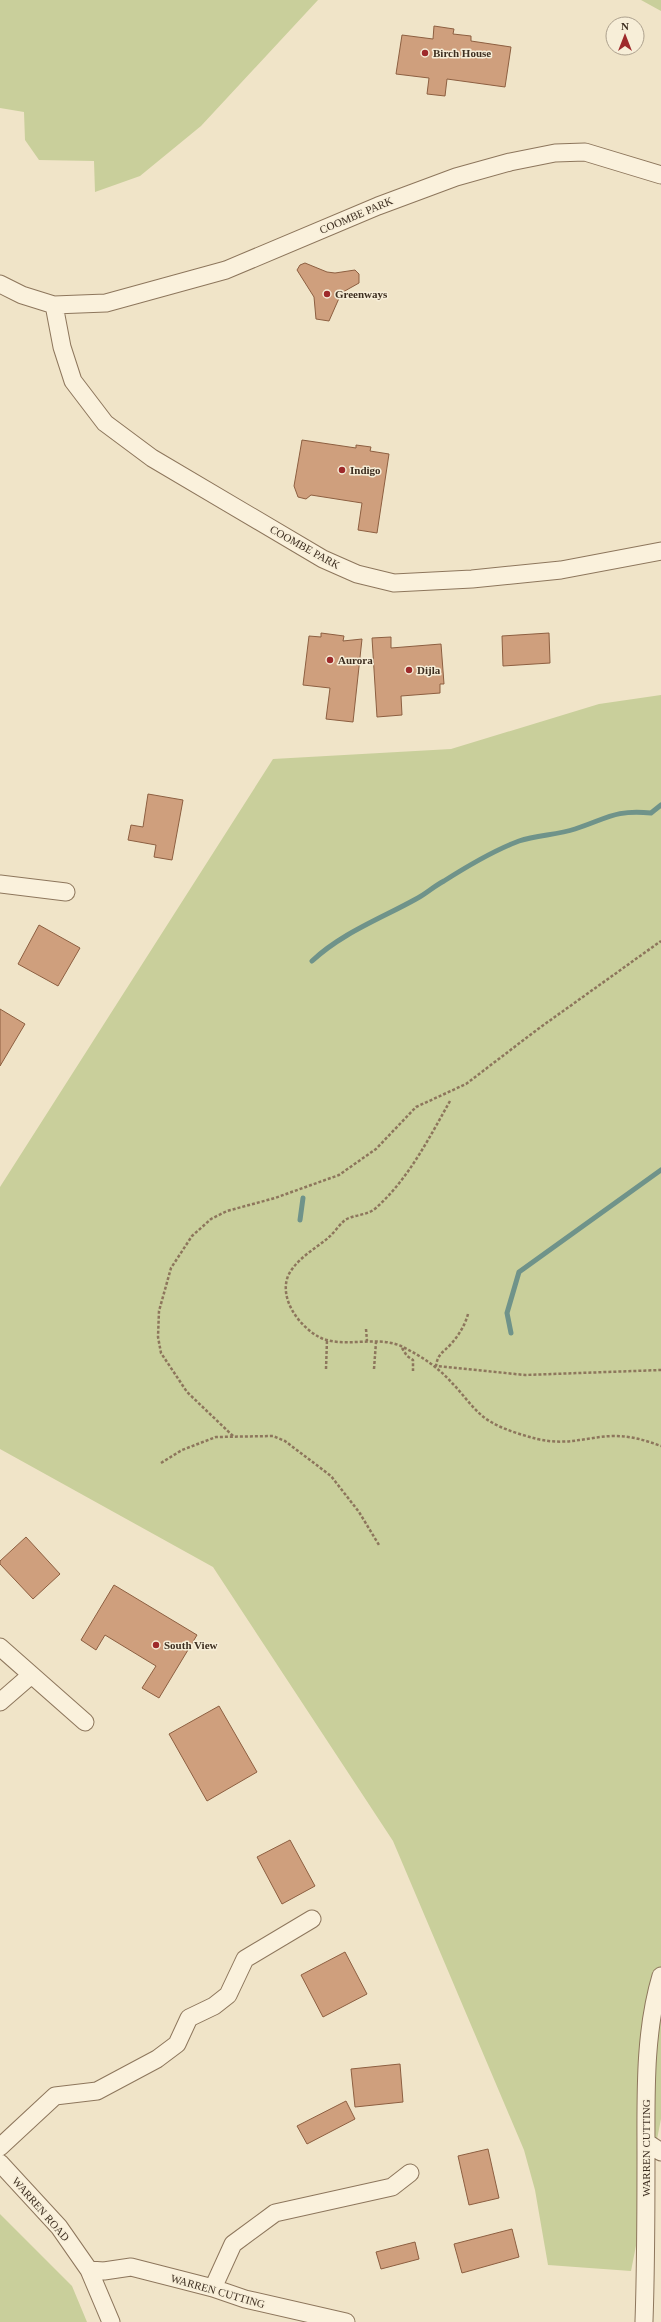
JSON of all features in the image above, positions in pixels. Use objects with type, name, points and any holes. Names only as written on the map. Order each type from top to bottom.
[{"type":"street","name":"COOMBE PARK","points":[[0,284],[22,295],[54,305],[106,303],[226,270],[378,206],[456,177],[510,162],[555,153],[585,152],[661,175]]},
{"type":"street","name":"COOMBE PARK","points":[[54,305],[62,347],[73,381],[106,423],[159,462],[324,559],[357,574],[394,583],[472,579],[561,570],[661,551]]},
{"type":"street","points":[[0,884],[66,892]]},
{"type":"street","points":[[0,1647],[30,1676],[85,1722]]},
{"type":"street","points":[[0,1702],[30,1676]]},
{"type":"street","points":[[0,2147],[55,2096],[97,2091],[157,2059],[177,2044],[189,2018],[214,2006],[228,1995],[245,1959],[312,1919]]},
{"type":"street","name":"WARREN CUTTING","points":[[642,2322],[646,2258],[645,2111],[652,2005],[661,1976]]},
{"type":"street","points":[[646,2142],[661,2152]]},
{"type":"street","name":"WARREN ROAD","points":[[0,2163],[59,2227],[89,2270],[111,2322]]},
{"type":"street","points":[[213,2288],[233,2244],[275,2213],[392,2187],[410,2173]]},
{"type":"street","name":"WARREN CUTTING","points":[[89,2270],[104,2271],[131,2267],[213,2288],[245,2299],[346,2322]]},
{"type":"path","points":[[233,1436],[187,1392],[161,1352],[158,1337],[159,1312],[171,1268],[192,1236],[211,1218],[227,1211],[275,1198],[339,1175],[376,1149],[416,1107],[466,1084],[538,1029],[661,941]]},
{"type":"path","points":[[450,1100],[408,1172],[377,1208],[369,1213],[345,1221],[329,1238],[303,1258],[289,1275],[285,1287],[291,1308],[305,1325],[318,1336],[327,1340],[391,1343],[402,1347],[436,1366],[470,1405],[490,1422],[506,1430],[554,1442],[577,1442],[613,1436],[640,1438],[661,1446]]},
{"type":"path","points":[[436,1366],[438,1356],[450,1345],[459,1332],[468,1314]]},
{"type":"path","points":[[366,1329],[367,1341]]},
{"type":"path","points":[[326,1369],[327,1340]]},
{"type":"path","points":[[374,1369],[376,1342]]},
{"type":"path","points":[[402,1347],[407,1356],[413,1360],[413,1371]]},
{"type":"path","points":[[436,1366],[526,1375],[661,1370]]},
{"type":"path","points":[[161,1463],[202,1441],[216,1437],[273,1436],[284,1441],[331,1476],[359,1512],[379,1545]]},
{"type":"green space","points":[[0,0],[318,0],[201,126],[140,176],[95,192],[94,161],[39,160],[25,140],[24,112],[0,108]]},
{"type":"green space","points":[[641,0],[661,0],[661,11]]},
{"type":"green space","points":[[661,695],[661,2119],[631,2271],[548,2265],[535,2190],[524,2150],[393,1841],[213,1567],[0,1449],[0,1187],[273,759],[451,749],[599,704]]},
{"type":"green space","points":[[0,2214],[72,2286],[87,2322],[0,2322]]},
{"type":"building","points":[[434,26],[454,29],[453,34],[471,36],[471,41],[511,47],[505,87],[447,79],[445,96],[427,94],[429,78],[396,74],[402,35],[433,39]]},
{"type":"building","name":"Greenways","points":[[305,263],[327,272],[335,273],[355,270],[359,274],[359,283],[343,292],[329,321],[316,319],[314,297],[297,270],[300,265]]},
{"type":"building","name":"Indigo","points":[[302,440],[356,448],[356,445],[371,447],[370,451],[389,454],[377,533],[358,530],[362,503],[311,495],[306,499],[298,497],[294,486]]},
{"type":"building","name":"Aurora","points":[[321,633],[344,636],[343,641],[362,639],[353,722],[326,719],[330,688],[303,685],[309,636],[321,637]]},
{"type":"building","points":[[549,633],[550,663],[503,666],[502,636]]},
{"type":"building","name":"Dijla","points":[[391,637],[391,648],[441,644],[444,684],[440,684],[440,693],[401,696],[402,715],[377,717],[372,638]]},
{"type":"building","points":[[148,794],[183,800],[172,860],[154,857],[156,845],[128,840],[131,825],[143,827]]},
{"type":"building","points":[[39,925],[80,948],[58,986],[18,964]]},
{"type":"building","points":[[0,1009],[25,1024],[0,1066]]},
{"type":"building","points":[[26,1537],[60,1574],[33,1599],[0,1564],[0,1561]]},
{"type":"building","name":"South View","points":[[114,1585],[197,1635],[159,1698],[142,1688],[156,1666],[105,1635],[96,1650],[81,1640]]},
{"type":"building","points":[[219,1706],[257,1772],[207,1801],[169,1734]]},
{"type":"building","points":[[290,1840],[315,1886],[282,1904],[257,1857]]},
{"type":"building","points":[[345,1952],[367,1994],[323,2017],[301,1975]]},
{"type":"building","points":[[400,2064],[403,2102],[355,2107],[351,2069]]},
{"type":"building","points":[[346,2101],[355,2119],[307,2144],[297,2126]]},
{"type":"building","points":[[488,2149],[499,2198],[469,2205],[458,2156]]},
{"type":"building","points":[[512,2229],[519,2257],[462,2273],[454,2244]]},
{"type":"building","points":[[415,2242],[419,2259],[381,2269],[376,2252]]},
{"type":"waterway","points":[[312,961],[336,942],[349,934],[420,897],[471,865],[510,845],[526,839],[568,831],[620,814],[629,812],[651,813],[661,805]]},
{"type":"waterway","points":[[511,1333],[507,1313],[519,1272],[661,1170]]},
{"type":"waterway","points":[[300,1220],[303,1198]]},
{"type":"place","name":"Birch House","points":[[425,53]]},
{"type":"place","name":"Greenways","points":[[327,294]]},
{"type":"place","name":"Indigo","points":[[342,470]]},
{"type":"place","name":"Aurora","points":[[330,660]]},
{"type":"place","name":"Dijla","points":[[409,670]]},
{"type":"place","name":"South View","points":[[156,1645]]}]
